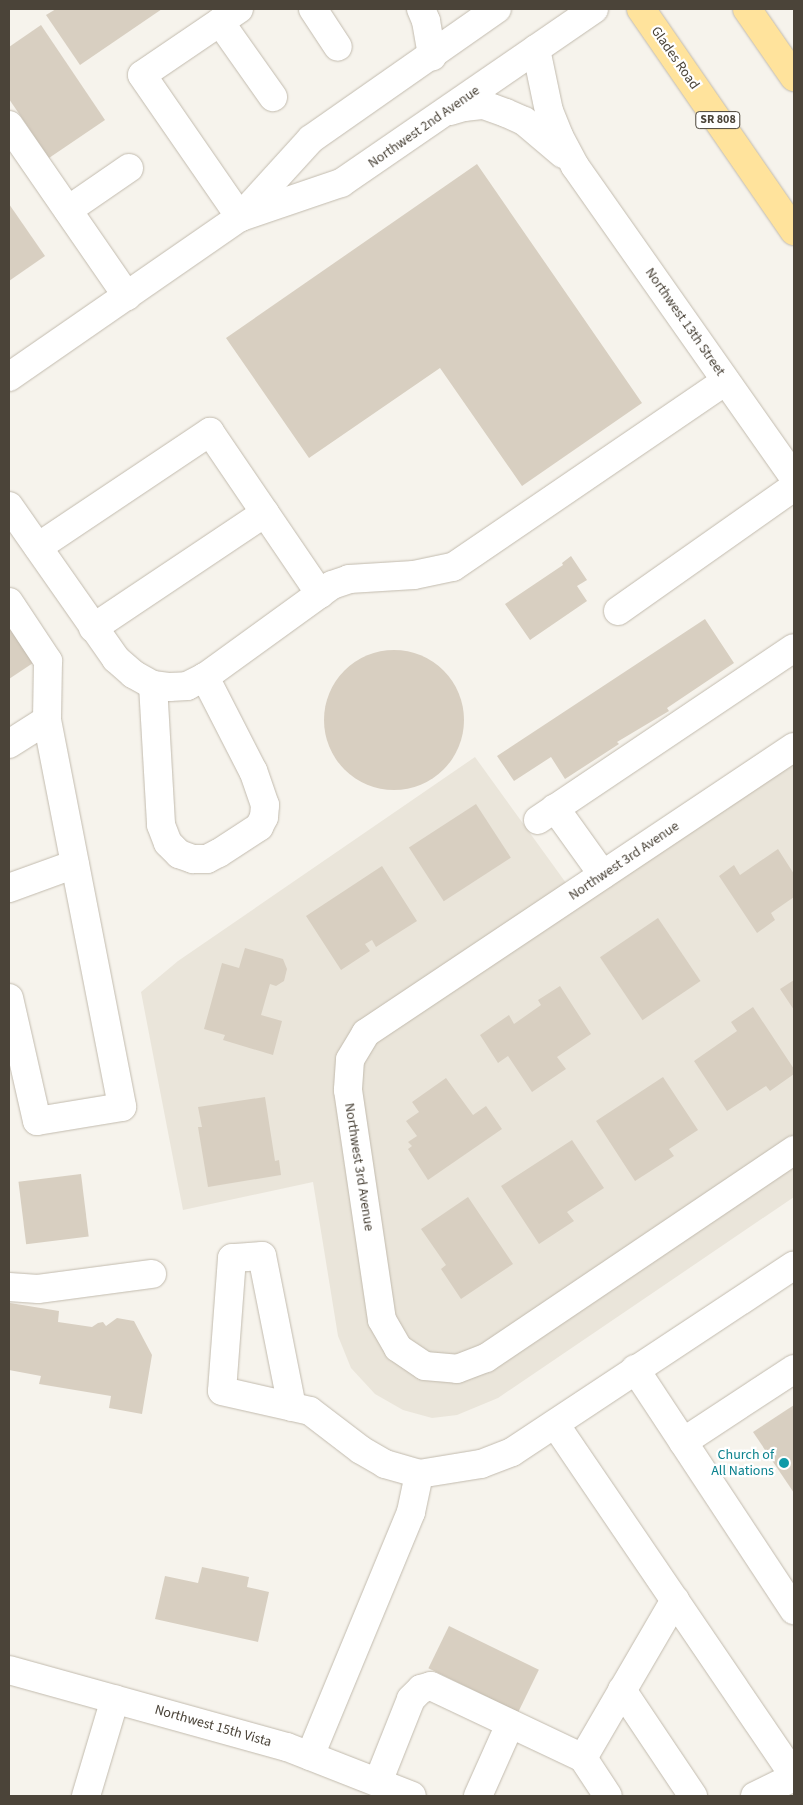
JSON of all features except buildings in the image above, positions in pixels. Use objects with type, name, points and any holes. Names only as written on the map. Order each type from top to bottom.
[{"type":"main road","name":"Glades Road","points":[[641,9],[794,231]]},
{"type":"main road","points":[[747,9],[794,78]]},
{"type":"street","points":[[313,9],[338,47]]},
{"type":"street","points":[[421,9],[426,21],[432,56]]},
{"type":"street","name":"Northwest 2nd Avenue","points":[[11,370],[127,296],[240,217],[311,139],[497,9]]},
{"type":"street","name":"Northwest 2nd Avenue","points":[[240,217],[341,184],[594,9]]},
{"type":"street","points":[[240,217],[142,75],[230,15],[274,97]]},
{"type":"street","name":"Northwest 13th Street","points":[[536,49],[549,111],[559,136],[575,166],[794,478]]},
{"type":"street","name":"Northwest 13th Street","points":[[445,112],[464,107],[484,105],[506,113],[524,122],[575,166]]},
{"type":"street","points":[[9,125],[127,296]]},
{"type":"street","points":[[68,210],[129,168]]},
{"type":"street","points":[[9,506],[116,659],[153,685],[187,686],[205,677],[332,585],[349,578],[414,575],[452,567],[726,381]]},
{"type":"street","points":[[38,547],[210,432],[320,594]]},
{"type":"street","points":[[618,611],[794,487]]},
{"type":"street","points":[[93,628],[265,513]]},
{"type":"street","points":[[9,602],[48,660],[47,720],[122,1106],[37,1121],[9,998]]},
{"type":"street","points":[[603,875],[546,814],[794,648]]},
{"type":"street","points":[[153,685],[161,825],[168,843],[179,854],[193,859],[207,858],[219,853],[259,827],[264,817],[265,804],[253,771],[205,677]]},
{"type":"street","points":[[9,744],[47,720]]},
{"type":"street","name":"Northwest 3rd Avenue","points":[[794,748],[366,1033],[350,1060],[348,1090],[382,1320],[398,1348],[425,1366],[457,1369],[486,1358],[794,1150]]},
{"type":"street","points":[[9,888],[75,864]]},
{"type":"street","points":[[292,1407],[262,1256],[232,1258],[222,1391],[292,1407],[310,1411],[361,1450],[385,1464],[419,1474],[482,1464],[512,1452],[794,1265]]},
{"type":"street","points":[[9,1287],[38,1289],[152,1274]]},
{"type":"street","points":[[635,1369],[794,1610]]},
{"type":"street","points":[[683,1442],[794,1369]]},
{"type":"street","points":[[555,1424],[794,1777],[755,1796]]},
{"type":"street","points":[[310,1756],[411,1512],[419,1474]]},
{"type":"street","points":[[583,1758],[675,1600]]},
{"type":"street","name":"Northwest 15th Vista","points":[[9,1670],[199,1721],[310,1756],[412,1796]]},
{"type":"street","points":[[378,1782],[411,1699],[421,1689],[431,1686],[583,1758],[608,1796]]},
{"type":"street","points":[[622,1690],[693,1796]]},
{"type":"street","points":[[86,1796],[115,1699]]},
{"type":"street","points":[[478,1796],[510,1724]]},
{"type":"shaded area","points":[[794,747],[794,1197],[498,1398],[457,1415],[432,1418],[403,1410],[375,1394],[351,1368],[338,1336],[313,1182],[183,1210],[141,992],[178,961],[475,757],[574,894]]},
{"type":"place","name":"Church of All Nations","points":[[784,1463]]}]
